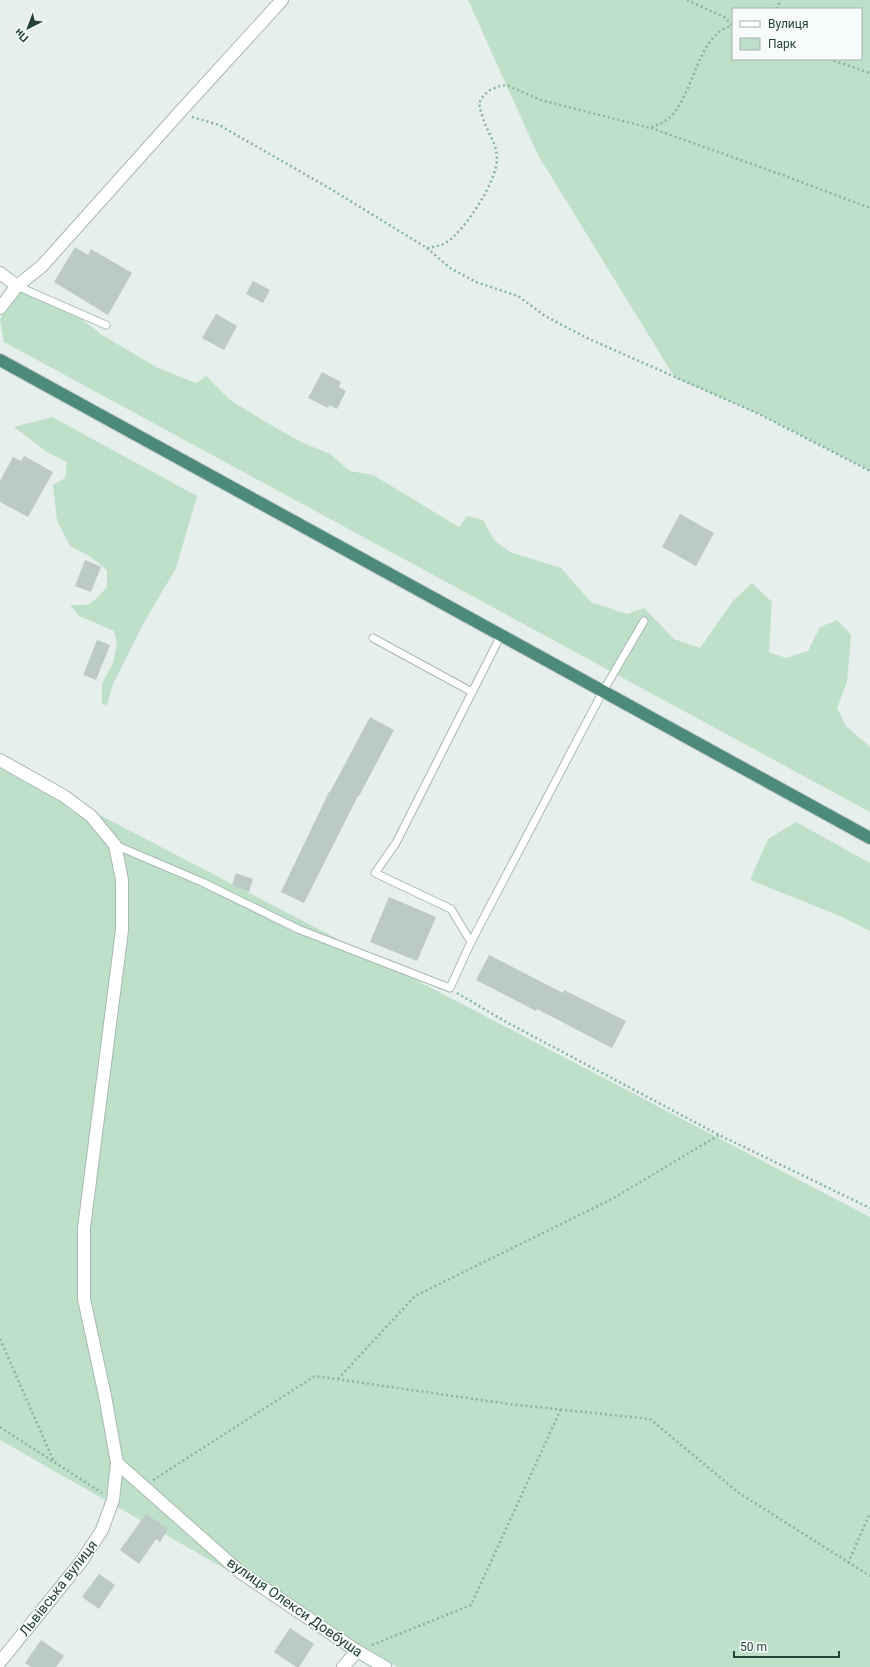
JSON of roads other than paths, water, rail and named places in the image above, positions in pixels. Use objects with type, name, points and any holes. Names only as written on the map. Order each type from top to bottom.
[{"type":"highway","points":[[0,360],[501,635],[602,693],[870,838]]},
{"type":"street","points":[[0,308],[17,286],[42,266],[179,112],[282,0]]},
{"type":"street","points":[[0,273],[17,286]]},
{"type":"street","points":[[0,760],[64,796],[91,816],[115,844]]},
{"type":"street","name":"Львівська вулиця","points":[[0,1662],[81,1562],[102,1530],[113,1500],[117,1463],[105,1396],[84,1299],[84,1228],[122,930],[122,880],[115,844]]},
{"type":"street","name":"вулиця Олекси Довбуша","points":[[117,1463],[240,1572],[357,1651],[385,1667]]},
{"type":"street","points":[[343,1667],[357,1651]]},
{"type":"lane","points":[[17,286],[106,325]]},
{"type":"lane","points":[[115,844],[202,882],[298,929],[450,988],[471,942],[602,693],[644,621]]},
{"type":"lane","points":[[471,942],[451,909],[375,873],[396,843],[501,635]]},
{"type":"lane","points":[[373,638],[472,692]]}]
